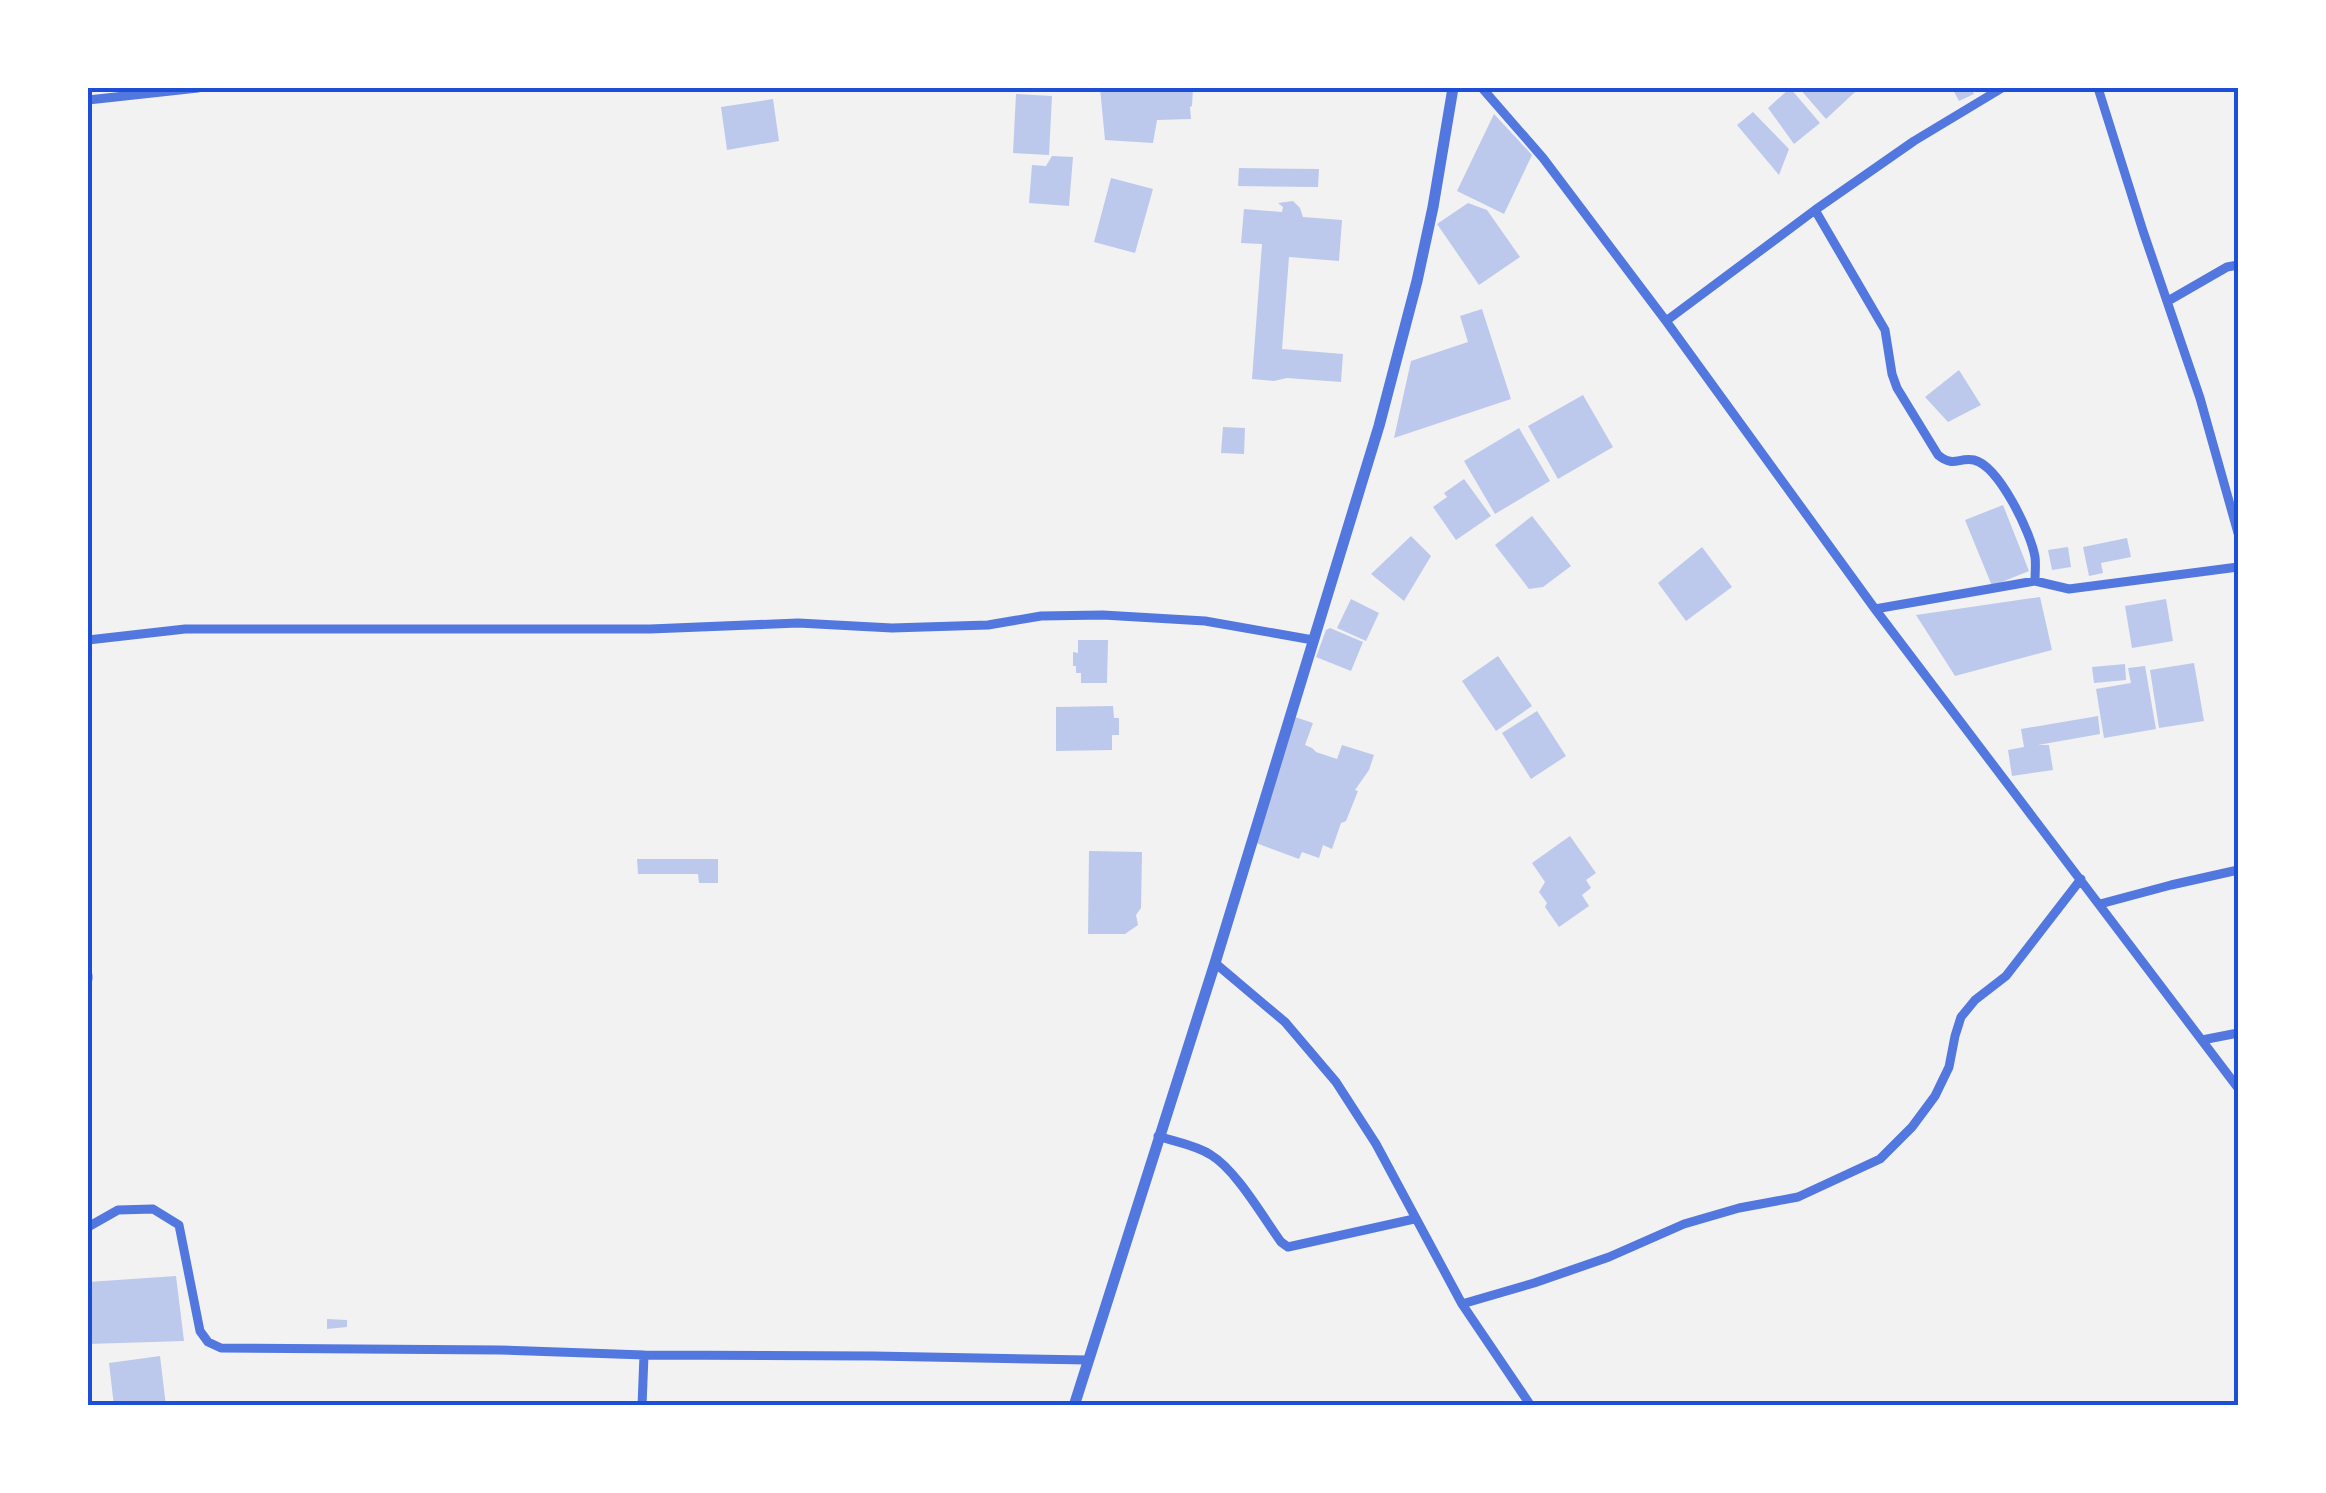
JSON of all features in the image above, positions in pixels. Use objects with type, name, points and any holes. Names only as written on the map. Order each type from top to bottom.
[{"type":"street","points":[[88,100],[198,88]]},
{"type":"street","points":[[1074,1406],[1214,963],[1399,354],[1433,208],[1453,88]]},
{"type":"street","points":[[1482,88],[1543,158],[1876,609],[2238,1088]]},
{"type":"street","points":[[1666,321],[1914,141],[2002,88]]},
{"type":"street","points":[[2098,88],[2200,398],[2238,532]]},
{"type":"street","points":[[1816,210],[1885,330],[1897,388],[1938,454],[1954,463],[1971,459],[1997,478],[2020,516],[2035,558],[2034,580]]},
{"type":"street","points":[[2168,301],[2238,265]]},
{"type":"street","points":[[1876,609],[2034,580],[2069,589],[2238,567]]},
{"type":"street","points":[[88,640],[185,630],[650,629],[798,622],[892,628],[988,625],[1041,616],[1102,616],[1205,621],[1313,640]]},
{"type":"street","points":[[2100,904],[2238,870]]},
{"type":"street","points":[[1462,1304],[1609,1257],[1684,1224],[1798,1197],[1880,1160],[1935,1096],[1949,1067],[1961,1018],[1974,1000],[2006,976],[2081,879]]},
{"type":"street","points":[[1214,963],[1285,1022],[1336,1082],[1376,1144],[1462,1304],[1531,1406]]},
{"type":"street","points":[[2202,1040],[2238,1033]]},
{"type":"street","points":[[1158,1136],[1208,1153],[1220,1162],[1280,1242],[1288,1247],[1414,1219]]},
{"type":"street","points":[[88,1227],[118,1210],[153,1209],[179,1225],[200,1331],[208,1342],[221,1348],[1088,1360]]},
{"type":"street","points":[[642,1406],[644,1356]]},
{"type":"building","points":[[1100,88],[1193,88],[1191,119],[1157,120],[1153,143],[1105,140]]},
{"type":"building","points":[[1790,88],[1820,123],[1794,144],[1768,108]]},
{"type":"building","points":[[1799,88],[1852,88],[1855,92],[1826,119]]},
{"type":"building","points":[[1952,88],[1971,88],[1974,94],[1959,101]]},
{"type":"building","points":[[1016,94],[1052,96],[1049,155],[1013,153]]},
{"type":"building","points":[[773,99],[779,141],[727,150],[721,107]]},
{"type":"building","points":[[1753,112],[1789,149],[1779,175],[1737,125]]},
{"type":"building","points":[[1494,114],[1532,155],[1504,214],[1457,191]]},
{"type":"building","points":[[1052,156],[1073,157],[1069,206],[1029,203],[1032,165],[1046,166]]},
{"type":"building","points":[[1239,168],[1319,169],[1318,187],[1238,186]]},
{"type":"building","points":[[1111,178],[1153,189],[1135,253],[1094,242]]},
{"type":"building","points":[[1293,201],[1303,217],[1342,220],[1339,261],[1289,257],[1282,349],[1343,354],[1341,382],[1252,379],[1262,244],[1241,243],[1244,209],[1282,212],[1278,203]]},
{"type":"building","points":[[1468,203],[1487,210],[1520,257],[1479,285],[1437,224]]},
{"type":"building","points":[[1482,309],[1511,399],[1394,438],[1411,361],[1468,342],[1460,316]]},
{"type":"building","points":[[1959,370],[1981,405],[1948,422],[1925,397]]},
{"type":"building","points":[[1583,395],[1613,447],[1558,479],[1528,426]]},
{"type":"building","points":[[1223,427],[1245,428],[1244,454],[1221,453]]},
{"type":"building","points":[[1519,428],[1550,481],[1495,514],[1464,461]]},
{"type":"building","points":[[1464,479],[1491,516],[1456,540],[1433,507],[1447,497],[1444,493]]},
{"type":"building","points":[[2003,505],[2029,571],[1992,586],[1965,520]]},
{"type":"building","points":[[1532,516],[1571,566],[1543,587],[1529,589],[1495,545]]},
{"type":"building","points":[[1411,536],[1431,556],[1404,601],[1371,574]]},
{"type":"building","points":[[2127,538],[2131,557],[2101,563],[2103,573],[2089,576],[2083,547]]},
{"type":"building","points":[[1702,547],[1732,587],[1686,621],[1658,583]]},
{"type":"building","points":[[2068,547],[2071,567],[2052,570],[2048,550]]},
{"type":"building","points":[[2040,597],[2052,650],[1955,676],[1916,615]]},
{"type":"building","points":[[1351,599],[1379,613],[1366,641],[1337,628]]},
{"type":"building","points":[[2166,599],[2173,641],[2132,648],[2125,606]]},
{"type":"building","points":[[1330,628],[1363,642],[1351,671],[1316,657]]},
{"type":"building","points":[[1078,640],[1108,640],[1107,683],[1081,683],[1081,673],[1076,673],[1073,666]]},
{"type":"building","points":[[1498,656],[1532,706],[1496,731],[1462,681]]},
{"type":"building","points":[[2194,663],[2204,721],[2159,728],[2150,670]]},
{"type":"building","points":[[2125,664],[2126,680],[2094,683],[2092,667]]},
{"type":"building","points":[[2145,666],[2156,729],[2104,738],[2096,689],[2131,683],[2128,668]]},
{"type":"building","points":[[1113,706],[1114,718],[1119,718],[1119,735],[1112,735],[1112,750],[1056,751],[1056,707]]},
{"type":"building","points":[[1537,711],[1566,756],[1531,779],[1502,733]]},
{"type":"building","points":[[2098,716],[2100,734],[2038,745],[2049,745],[2053,770],[2012,776],[2008,750],[2024,747],[2021,729]]},
{"type":"building","points":[[1295,717],[1313,723],[1305,745],[1316,752],[1337,759],[1342,745],[1374,755],[1355,790],[1358,791],[1332,849],[1323,845],[1319,858],[1302,852],[1299,859],[1251,841]]},
{"type":"building","points":[[1570,836],[1596,873],[1586,880],[1591,888],[1582,895],[1589,906],[1559,927],[1545,907],[1547,903],[1539,892],[1545,882],[1532,863]]},
{"type":"building","points":[[1089,851],[1142,852],[1138,925],[1125,934],[1088,934]]},
{"type":"building","points":[[637,859],[718,859],[718,883],[699,883],[698,874],[638,874]]},
{"type":"building","points":[[176,1276],[184,1341],[88,1344],[88,1282]]},
{"type":"building","points":[[327,1319],[347,1320],[347,1327],[327,1329]]},
{"type":"building","points":[[160,1356],[166,1406],[114,1406],[109,1363]]}]
